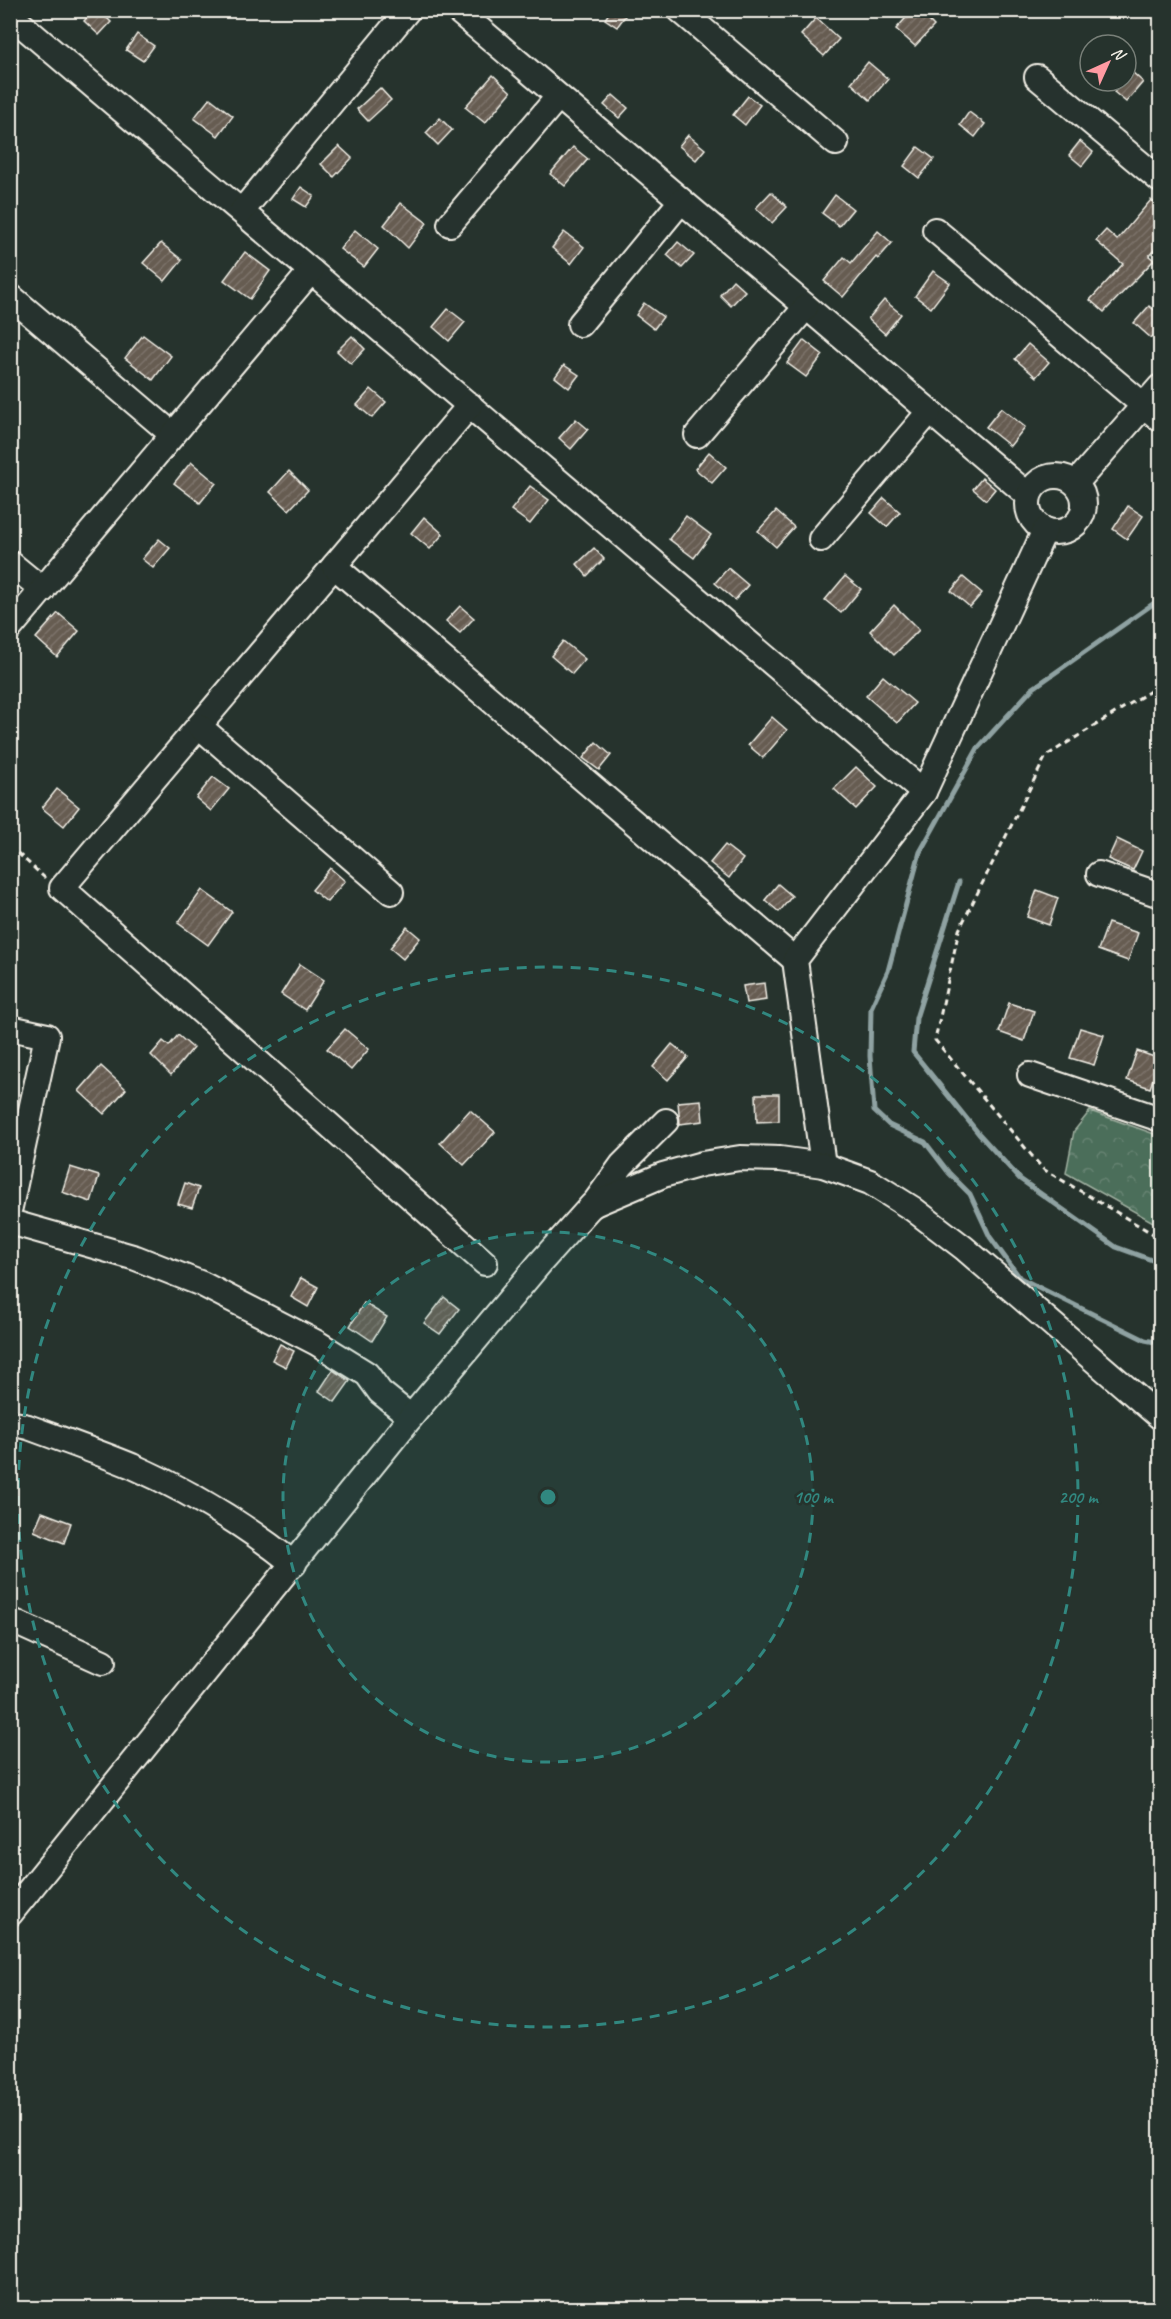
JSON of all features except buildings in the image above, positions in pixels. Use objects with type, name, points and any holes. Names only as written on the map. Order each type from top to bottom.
[{"type":"street","points":[[242,211],[408,10]]},
{"type":"street","points":[[458,10],[1028,495]]},
{"type":"street","points":[[680,10],[836,143]]},
{"type":"street","points":[[10,15],[924,792]]},
{"type":"street","points":[[1037,77],[1161,180]]},
{"type":"street","points":[[450,224],[558,97]]},
{"type":"street","points":[[580,324],[681,201]]},
{"type":"street","points":[[935,230],[1153,412]]},
{"type":"street","points":[[10,628],[311,271]]},
{"type":"street","points":[[10,296],[172,434]]},
{"type":"street","points":[[697,435],[806,307]]},
{"type":"street","points":[[1076,483],[1153,412],[1161,387]]},
{"type":"street","points":[[470,405],[62,888],[486,1263]]},
{"type":"street","points":[[821,539],[929,412]]},
{"type":"street","points":[[1048,476],[1063,476],[1076,483],[1083,494],[1084,507],[1080,519],[1071,528],[1059,532],[1045,530],[1034,522],[1028,510],[1028,495],[1036,483],[1048,476]]},
{"type":"street","points":[[795,960],[924,792],[1045,530]]},
{"type":"street","points":[[10,563],[43,590]]},
{"type":"street","points":[[334,566],[795,960],[823,1165]]},
{"type":"street","points":[[199,726],[391,892]]},
{"type":"street","points":[[1100,874],[1161,895]]},
{"type":"street","points":[[10,1028],[47,1036],[10,1207]]},
{"type":"street","points":[[1030,1075],[1161,1119]]},
{"type":"street","points":[[10,1914],[411,1417],[540,1263],[592,1205],[622,1165],[666,1121]]},
{"type":"street","points":[[592,1205],[663,1175],[702,1164],[740,1158],[780,1159],[823,1165],[870,1182],[913,1209],[964,1248],[1161,1417]]},
{"type":"street","points":[[10,1222],[136,1258],[202,1284],[317,1342],[367,1374],[380,1392],[411,1417]]},
{"type":"street","points":[[10,1424],[28,1427],[132,1466],[204,1503],[243,1527],[294,1564]]},
{"type":"street","points":[[10,1620],[103,1662]]},
{"type":"path","points":[[1161,685],[1046,756],[959,930],[935,1040],[1043,1169],[1161,1238]]},
{"type":"path","points":[[10,846],[45,878],[62,888]]},
{"type":"green space","points":[[1090,1111],[1160,1136],[1160,1226],[1066,1173],[1074,1131]]},
{"type":"waterway","points":[[1160,599],[1032,689],[978,748],[920,852],[888,971],[871,1008],[870,1056],[874,1111],[889,1125],[925,1142],[949,1173],[970,1194],[990,1237],[1020,1278],[1145,1340],[1160,1343]]},
{"type":"waterway","points":[[959,882],[916,1018],[913,1052],[979,1134],[1020,1179],[1116,1247],[1160,1263]]}]
